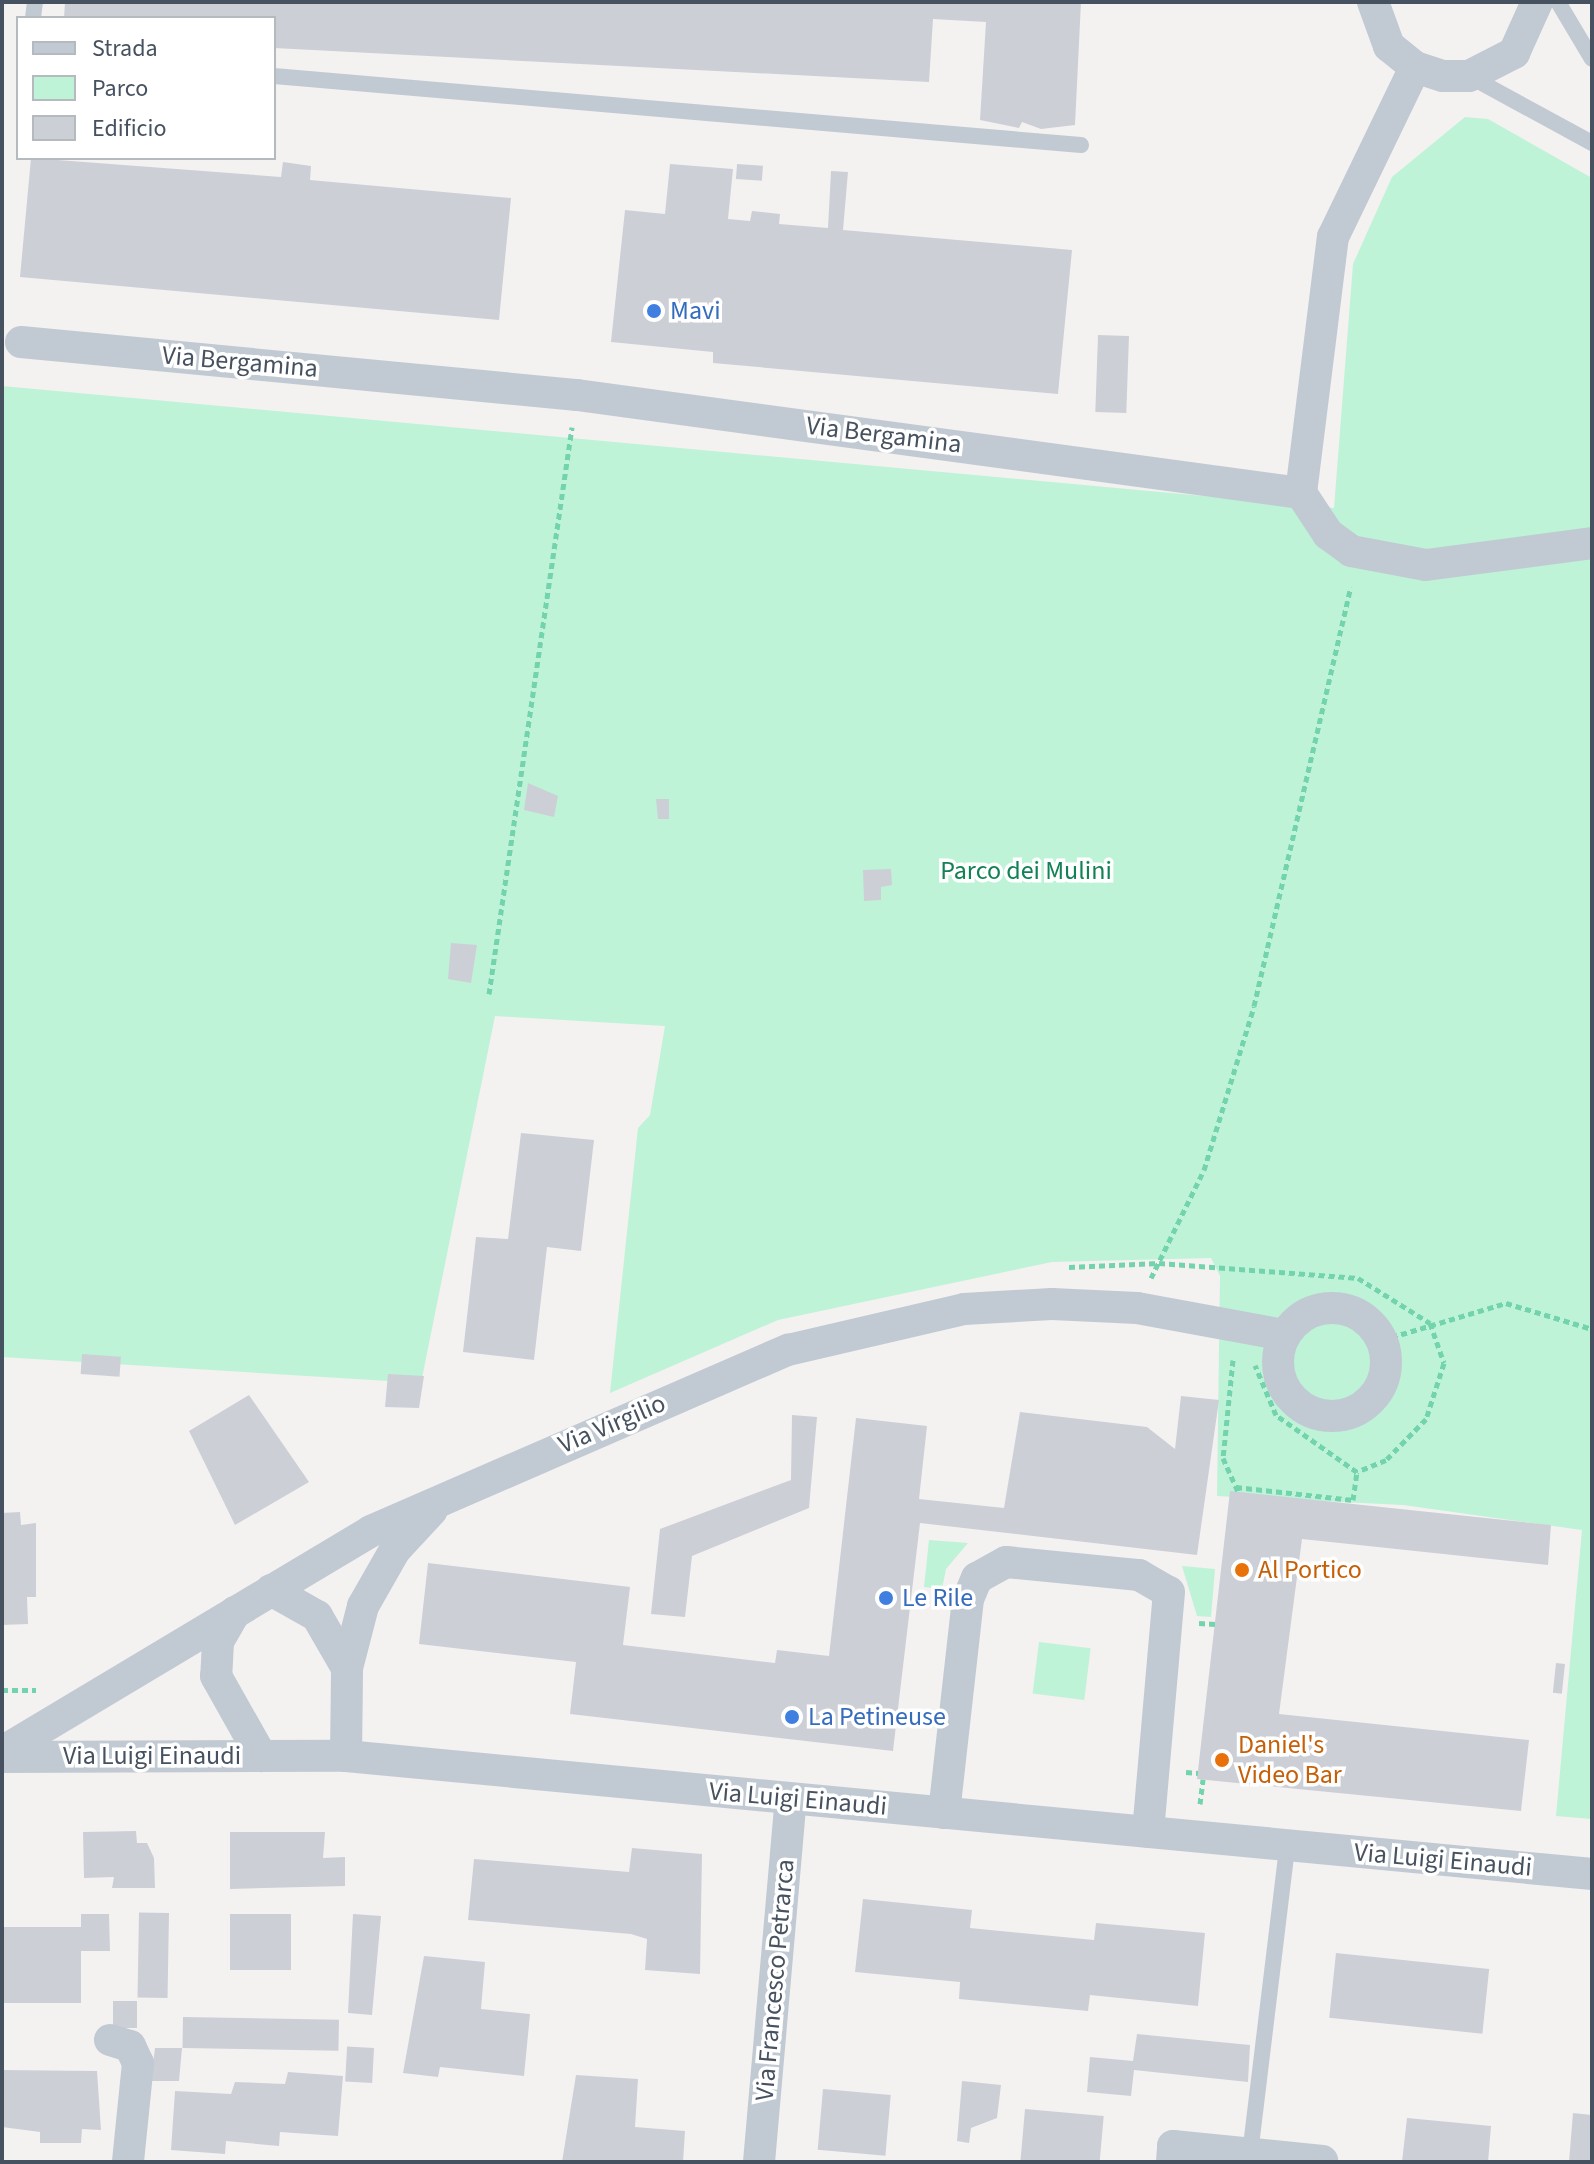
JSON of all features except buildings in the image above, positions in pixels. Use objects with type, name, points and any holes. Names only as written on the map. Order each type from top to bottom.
[{"type":"street","points":[[1373,2],[1389,46],[1415,67],[1469,76],[1514,53],[1537,2]]},
{"type":"street","points":[[1415,67],[1333,237],[1301,493],[1328,534],[1361,552],[1426,565],[1592,543]]},
{"type":"street","name":"Via Bergamina","points":[[21,342],[577,395],[1301,493]]},
{"type":"street","name":"Via Virgilio","points":[[2,1754],[271,1590],[448,1493],[788,1350],[964,1309],[1137,1308],[1236,1333],[1284,1335]]},
{"type":"street","points":[[1340,1308],[1369,1321],[1382,1340],[1387,1367],[1373,1399],[1324,1416],[1283,1386],[1284,1335],[1308,1313],[1340,1308]]},
{"type":"street","points":[[346,1756],[347,1668],[378,1575],[448,1493]]},
{"type":"street","points":[[944,1813],[968,1599],[977,1578],[1006,1562],[1139,1575],[1169,1592],[1148,1832]]},
{"type":"street","points":[[271,1590],[317,1616],[347,1668]]},
{"type":"street","points":[[235,1612],[218,1642],[216,1676],[261,1756]]},
{"type":"street","name":"Via Luigi Einaudi","points":[[2,1754],[346,1756],[1592,1874]]},
{"type":"street","name":"Via Francesco Petrarca","points":[[759,2162],[791,1799]]},
{"type":"street","points":[[110,2040],[130,2046],[138,2063],[128,2162]]},
{"type":"street","points":[[1172,2162],[1173,2146],[1322,2161]]},
{"type":"lane","points":[[1558,2],[1592,59]]},
{"type":"lane","points":[[276,76],[1081,145]]},
{"type":"lane","points":[[1469,76],[1592,143]]},
{"type":"lane","points":[[1250,2154],[1287,1846]]},
{"type":"path","points":[[489,994],[577,395]]},
{"type":"path","points":[[1137,1308],[1204,1170],[1223,1112],[1277,926],[1361,552]]},
{"type":"path","points":[[1382,1340],[1430,1323],[1506,1303],[1592,1329]]},
{"type":"path","points":[[1357,1472],[1386,1460],[1426,1419],[1444,1363],[1430,1323]]},
{"type":"path","points":[[1236,1333],[1253,1360],[1276,1415],[1357,1472]]},
{"type":"path","points":[[1236,1333],[1223,1458],[1237,1489],[1353,1500],[1357,1472]]},
{"type":"green space","name":"Parco dei Mulini","points":[[1465,117],[1488,119],[1592,178],[1592,1819],[1556,1816],[1582,1530],[1403,1505],[1217,1496],[1220,1276],[1211,1258],[1052,1262],[778,1320],[610,1393],[638,1128],[650,1115],[665,1026],[495,1016],[421,1383],[2,1357],[2,386],[1334,508],[1353,264],[1392,177]]},
{"type":"green space","points":[[929,1540],[968,1543],[946,1569],[942,1589],[924,1587]]},
{"type":"green space","points":[[1182,1566],[1215,1569],[1211,1617],[1197,1616]]},
{"type":"green space","points":[[1039,1642],[1091,1648],[1084,1700],[1033,1694]]},
{"type":"place","name":"Mavi","points":[[654,311]]},
{"type":"place","name":"Al Portico","points":[[1242,1570]]},
{"type":"place","name":"Le Rile","points":[[886,1598]]},
{"type":"place","name":"La Petineuse","points":[[792,1717]]},
{"type":"place","name":"Daniel's Video Bar","points":[[1222,1760]]}]
